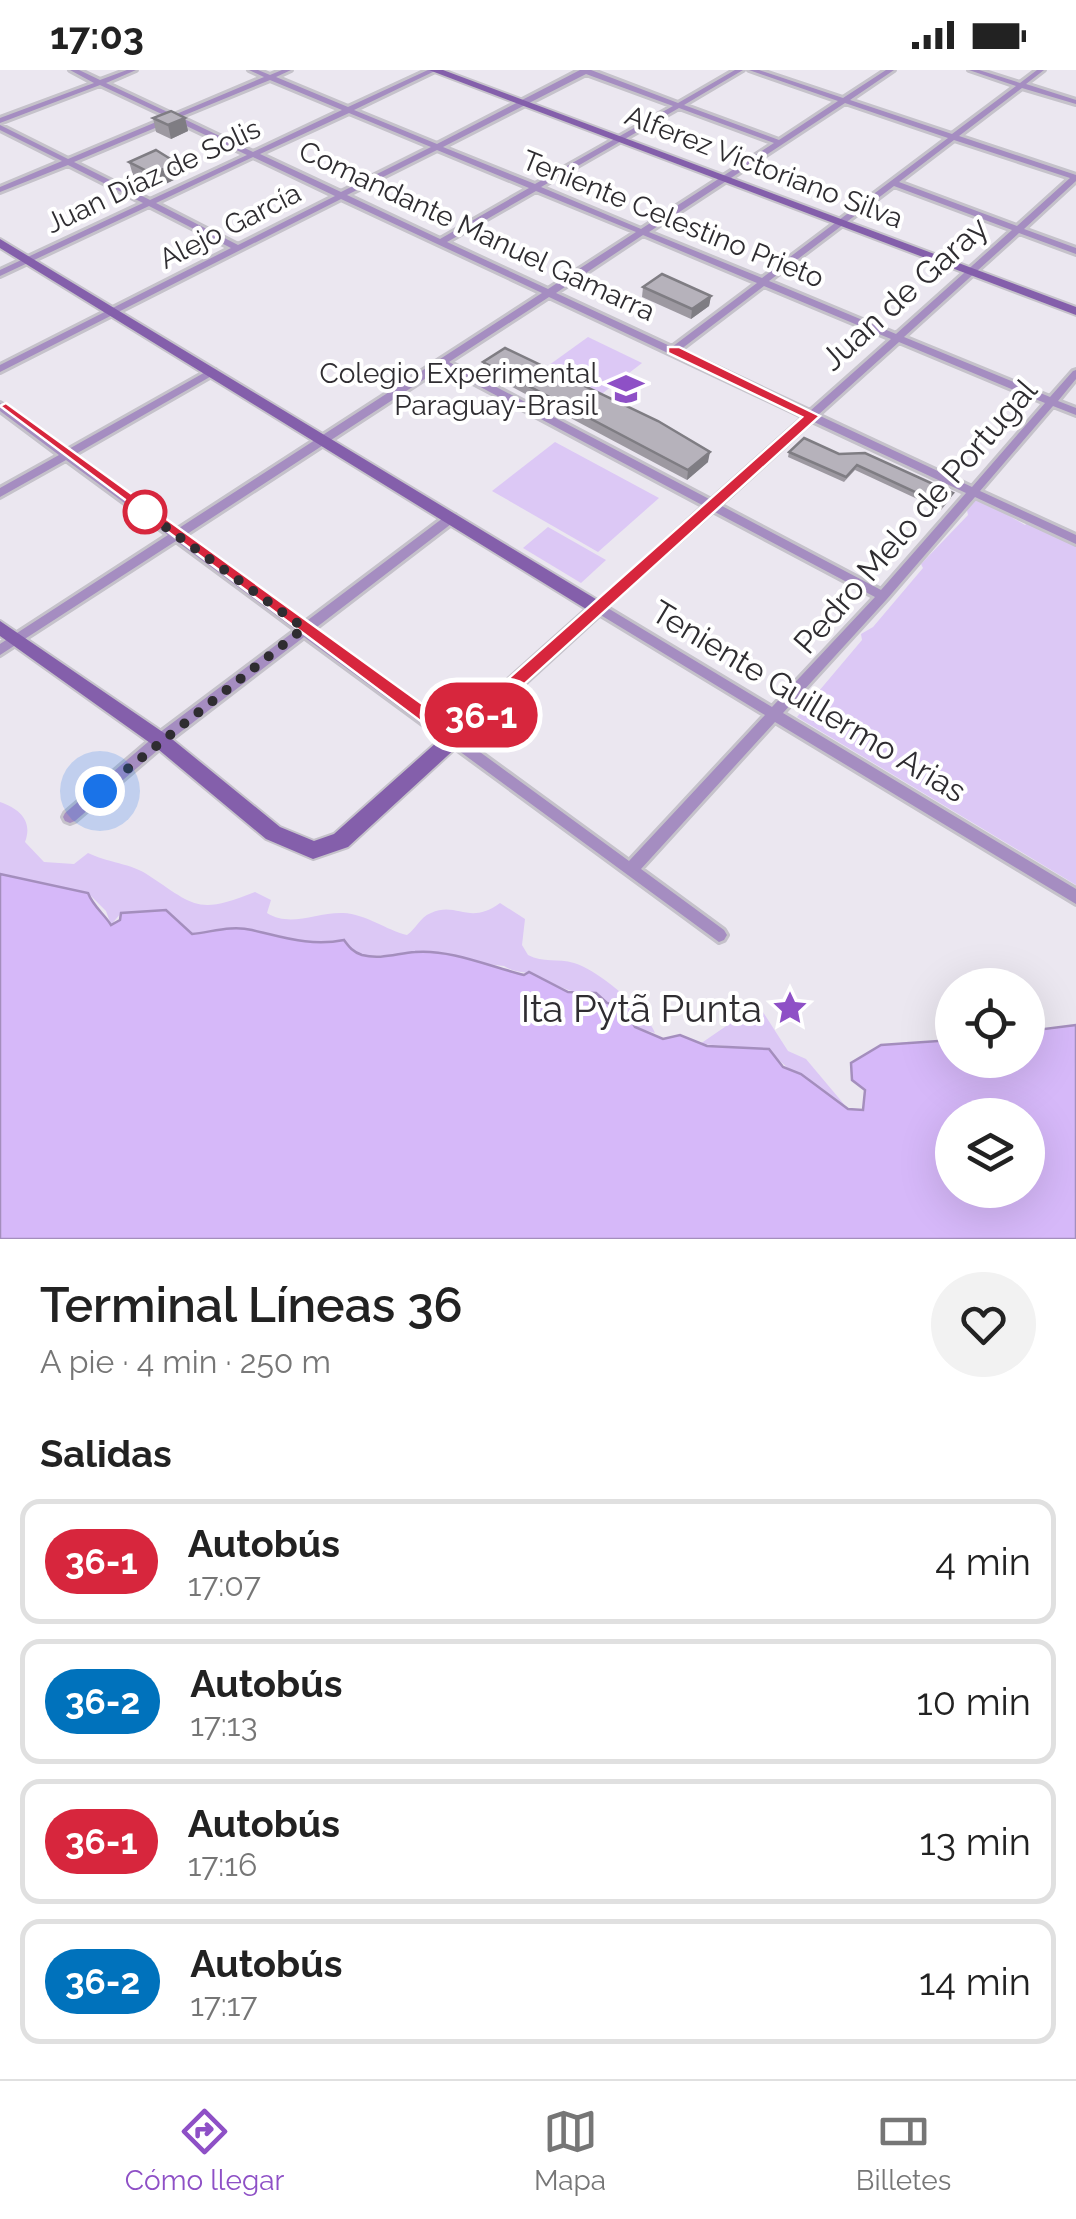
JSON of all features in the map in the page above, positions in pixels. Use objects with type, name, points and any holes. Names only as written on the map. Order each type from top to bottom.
[{"type":"street","name":"Comandante Manuel Gamarra","points":[[73,70],[1076,540]]},
{"type":"street","points":[[0,124],[133,70]]},
{"type":"street","name":"Teniente Celestino Prieto","points":[[252,70],[1076,412]]},
{"type":"street","points":[[0,190],[288,70]]},
{"type":"street","name":"Alferez Victoriano Silva","points":[[434,70],[1076,311]]},
{"type":"street","name":"Juan Díaz de Solis","points":[[0,273],[434,70]]},
{"type":"street","points":[[585,70],[780,142]]},
{"type":"street","name":"Alejo García","points":[[0,369],[585,70]]},
{"type":"street","points":[[440,242],[740,70]]},
{"type":"street","points":[[752,70],[1076,178]]},
{"type":"street","points":[[0,650],[8,632],[176,535],[325,442],[891,70]]},
{"type":"street","points":[[972,70],[1076,102]]},
{"type":"street","points":[[674,350],[1041,70]]},
{"type":"street","points":[[0,124],[66,162],[236,247]]},
{"type":"street","name":"Juan de Garay","points":[[160,740],[273,833],[304,848],[323,849],[341,842],[1076,178]]},
{"type":"street","points":[[892,182],[1076,250]]},
{"type":"street","name":"Teniente Guillermo Arias","points":[[0,242],[1076,897]]},
{"type":"street","points":[[444,364],[883,596]]},
{"type":"street","points":[[0,493],[212,372]]},
{"type":"street","name":"Pedro Melo de Portugal","points":[[630,870],[883,596],[1076,373]]},
{"type":"street","points":[[0,406],[719,935]]},
{"type":"street","points":[[70,817],[160,740],[451,518]]},
{"type":"street","points":[[8,632],[160,740]]},
{"type":"shaded area","points":[[588,337],[642,363],[599,396],[545,368]]},
{"type":"shaded area","points":[[555,442],[659,498],[598,552],[492,491]]},
{"type":"shaded area","points":[[976,497],[1025,525],[1028,522],[1076,542],[1076,885],[797,717],[862,640],[861,634],[873,627],[923,568],[921,564],[968,515],[965,501]]},
{"type":"shaded area","points":[[548,527],[606,560],[581,583],[523,548]]},
{"type":"shaded area","points":[[0,802],[23,817],[27,828],[25,842],[44,862],[74,864],[88,853],[142,871],[197,904],[220,903],[255,892],[271,900],[267,913],[276,917],[351,914],[407,935],[431,913],[480,913],[500,903],[525,919],[522,945],[528,955],[574,963],[596,974],[632,1003],[655,1033],[635,1027],[623,1008],[606,1003],[596,993],[571,991],[504,966],[408,955],[365,956],[352,951],[344,940],[312,943],[250,929],[192,934],[166,910],[121,913],[111,925],[106,911],[88,893],[0,874]]},
{"type":"shaded area","points":[[0,874],[88,893],[111,925],[120,920],[121,913],[166,910],[192,934],[244,929],[309,942],[344,940],[362,955],[429,952],[524,975],[529,972],[568,992],[596,993],[607,1003],[623,1008],[635,1027],[663,1039],[680,1035],[707,1046],[769,1049],[783,1067],[801,1074],[848,1109],[863,1110],[865,1090],[852,1080],[851,1063],[881,1045],[935,1041],[935,1078],[1045,1078],[1045,1029],[1076,1025],[1076,1239],[0,1239]]},
{"type":"shaded area","points":[[751,1009],[763,1012],[788,1051],[806,1059],[848,1109],[787,1067],[769,1049],[700,1044]]},
{"type":"building","points":[[171,111],[185,118],[168,125],[153,118]]},
{"type":"building","points":[[156,150],[177,163],[153,174],[129,162]]},
{"type":"building","points":[[662,274],[711,296],[692,309],[643,287]]},
{"type":"building","points":[[505,348],[658,421],[710,452],[688,470],[483,362]]},
{"type":"building","points":[[804,438],[839,454],[865,453],[953,493],[943,505],[857,465],[846,477],[789,452]]},
{"type":"bus line","name":"36-1","points":[[0,406],[455,738],[812,416],[674,350]]},
{"type":"place","name":"Colegio Experimental Paraguay-Brasil","points":[[626,389]]},
{"type":"place","name":"Ita Pytã Punta","points":[[790,1008]]},
{"type":"route","points":[[100,791],[304,628],[145,512]]}]
